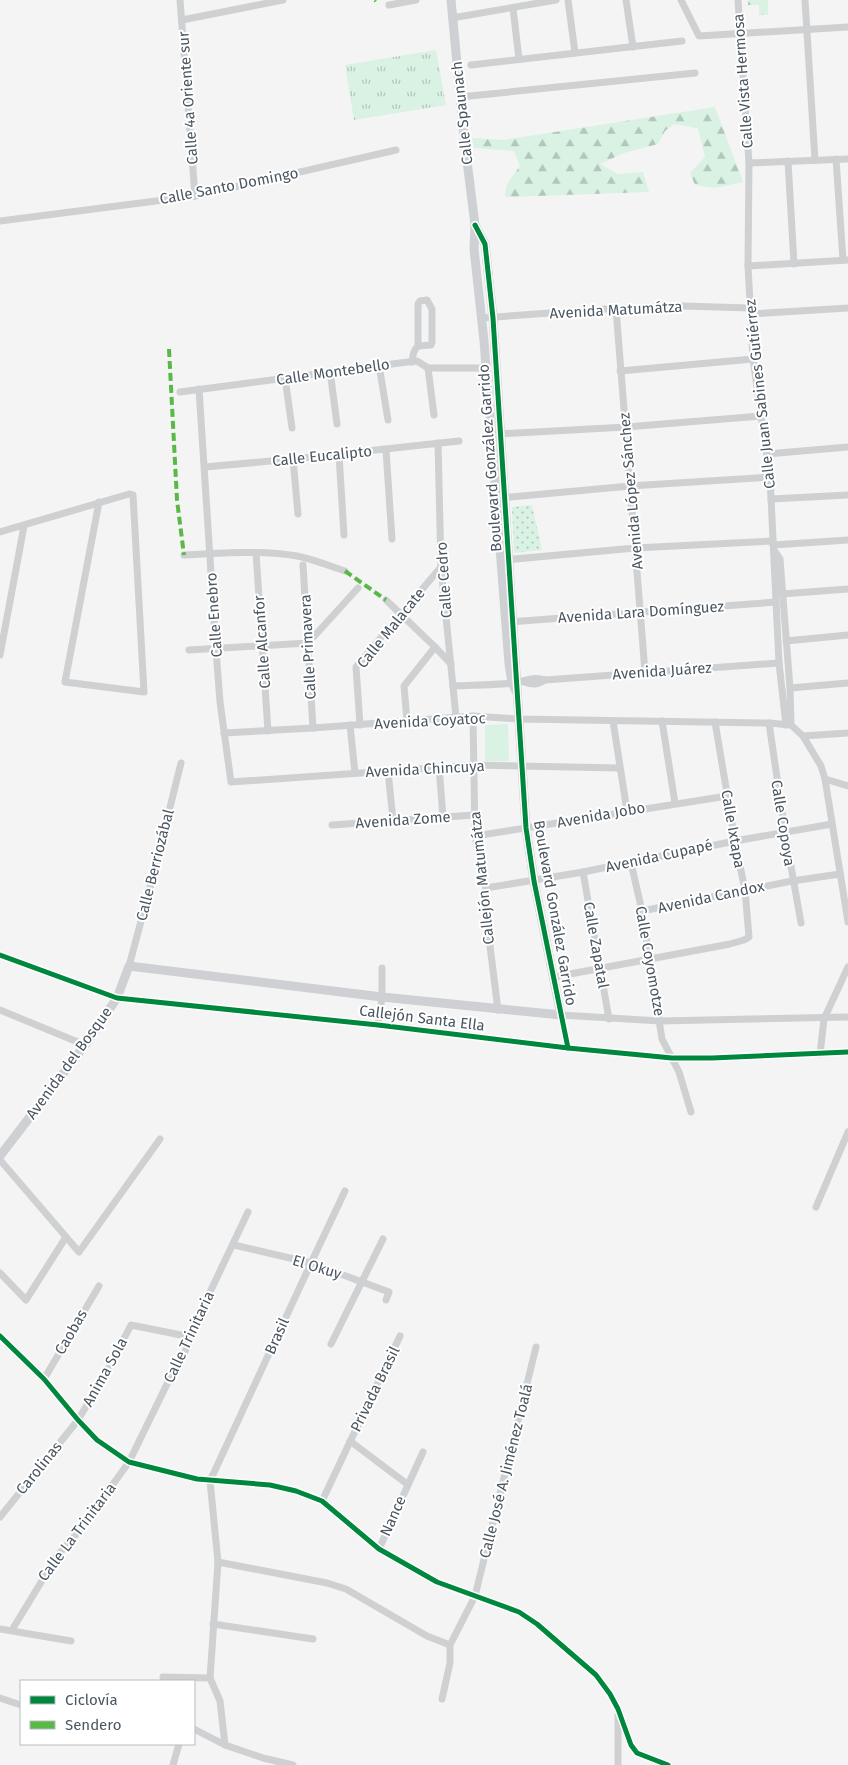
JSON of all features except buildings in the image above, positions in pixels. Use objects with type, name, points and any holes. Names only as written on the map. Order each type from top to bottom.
[{"type":"street","name":"Calle 4a Oriente sur","points":[[180,0],[195,196]]},
{"type":"street","points":[[182,20],[284,0]]},
{"type":"street","points":[[389,5],[416,0]]},
{"type":"street","name":"Calle Spaunach","points":[[450,0],[475,225]]},
{"type":"street","points":[[452,18],[556,0]]},
{"type":"street","points":[[568,0],[575,53]]},
{"type":"street","points":[[626,0],[633,47]]},
{"type":"street","points":[[681,0],[699,36],[848,27]]},
{"type":"street","name":"Calle Vista Hermosa","points":[[738,0],[748,177]]},
{"type":"street","points":[[805,0],[805,30],[815,160]]},
{"type":"street","points":[[513,8],[519,59]]},
{"type":"street","points":[[471,65],[682,41]]},
{"type":"street","points":[[460,97],[695,73]]},
{"type":"street","name":"Calle Santo Domingo","points":[[0,221],[195,196],[396,150]]},
{"type":"street","points":[[748,266],[845,260],[836,159]]},
{"type":"street","points":[[748,163],[848,159]]},
{"type":"street","points":[[788,161],[794,264]]},
{"type":"street","name":"Calle Juan Sabines Gutiérrez","points":[[748,177],[748,266],[753,358],[770,477],[780,663],[788,725]]},
{"type":"street","name":"Boulevard González Garrido","points":[[475,225],[485,244],[493,318],[501,434],[501,498],[505,560],[517,685],[526,828],[534,881],[568,1048]]},
{"type":"street","name":"Boulevard González Garrido","points":[[475,225],[474,249],[491,434],[501,498]]},
{"type":"street","points":[[412,362],[415,349],[418,346],[418,308],[420,300],[428,300],[432,309],[431,345],[418,346]]},
{"type":"street","name":"Avenida Matumátza","points":[[481,318],[570,311],[683,306],[750,311],[848,308]]},
{"type":"street","name":"Avenida López Sánchez","points":[[616,309],[645,672]]},
{"type":"street","points":[[620,371],[753,358]]},
{"type":"street","name":"Calle Montebello","points":[[180,392],[417,361],[428,368],[486,368]]},
{"type":"street","points":[[379,365],[388,420]]},
{"type":"street","points":[[428,368],[434,415]]},
{"type":"street","points":[[330,371],[337,424]]},
{"type":"street","points":[[285,378],[292,428]]},
{"type":"street","name":"Calle Enebro","points":[[200,389],[216,650],[231,782]]},
{"type":"street","points":[[491,434],[626,427],[761,416]]},
{"type":"street","name":"Calle Eucalipto","points":[[205,467],[339,455],[459,441]]},
{"type":"street","name":"Calle Cedro","points":[[438,443],[441,567],[456,717]]},
{"type":"street","points":[[767,454],[848,447]]},
{"type":"street","points":[[386,450],[392,539]]},
{"type":"street","points":[[339,455],[344,535]]},
{"type":"street","points":[[293,459],[298,514]]},
{"type":"street","points":[[501,498],[630,486],[770,477]]},
{"type":"street","points":[[0,532],[99,502],[129,494],[133,495],[144,692],[65,682],[99,502]]},
{"type":"street","points":[[771,499],[848,495]]},
{"type":"street","points":[[0,655],[24,526]]},
{"type":"street","points":[[505,560],[636,548],[773,545],[848,540]]},
{"type":"street","name":"Calle Juan Sabines Gutiérrez","points":[[773,545],[780,558],[790,688],[788,725]]},
{"type":"street","points":[[184,555],[256,553],[296,556],[345,570]]},
{"type":"street","name":"Calle Alcanfor","points":[[256,553],[268,731]]},
{"type":"street","name":"Calle Primavera","points":[[304,565],[313,728]]},
{"type":"street","name":"Calle Malacate","points":[[360,725],[356,667],[441,567]]},
{"type":"street","points":[[189,650],[216,650],[308,643],[358,588]]},
{"type":"street","points":[[782,594],[848,589]]},
{"type":"street","points":[[386,600],[435,646],[452,665]]},
{"type":"street","name":"Avenida Lara Domínguez","points":[[510,622],[776,602]]},
{"type":"street","points":[[786,641],[848,635]]},
{"type":"street","points":[[407,721],[404,686],[435,646]]},
{"type":"street","name":"Avenida Juárez","points":[[453,686],[531,685],[545,680],[780,663]]},
{"type":"street","points":[[790,688],[848,683]]},
{"type":"street","name":"Avenida Coyatoc","points":[[224,733],[350,726],[472,716],[518,719],[768,723],[788,725]]},
{"type":"street","name":"Callejón Matumátza","points":[[472,716],[475,836],[486,888],[490,946],[498,1010]]},
{"type":"street","points":[[612,721],[627,811]]},
{"type":"street","points":[[662,721],[675,803]]},
{"type":"street","name":"Calle Ixtapa","points":[[649,960],[730,944],[749,937],[745,890],[734,841],[715,722]]},
{"type":"street","name":"Calle Copoya","points":[[768,723],[800,923]]},
{"type":"street","points":[[788,725],[803,736],[821,766],[825,780],[848,922]]},
{"type":"street","points":[[350,726],[355,773]]},
{"type":"street","points":[[803,736],[848,733]]},
{"type":"street","name":"Calle Berriozábal","points":[[129,966],[180,763]]},
{"type":"street","points":[[439,767],[443,817]]},
{"type":"street","name":"Avenida Chincuya","points":[[231,782],[439,767],[620,768]]},
{"type":"street","points":[[388,771],[393,820]]},
{"type":"street","points":[[825,780],[848,786]]},
{"type":"street","name":"Avenida Jobo","points":[[475,836],[727,796]]},
{"type":"street","name":"Avenida Zome","points":[[332,825],[474,815]]},
{"type":"street","name":"Avenida Cupapé","points":[[486,888],[583,872],[734,841],[832,824]]},
{"type":"street","name":"Calle Coyomotze","points":[[631,862],[642,912],[662,1039],[679,1072],[691,1112]]},
{"type":"street","name":"Calle Zapatal","points":[[583,872],[609,1019]]},
{"type":"street","name":"Avenida Candox","points":[[642,912],[745,890],[840,874]]},
{"type":"street","name":"Callejón Santa Ella","points":[[0,955],[117,998],[378,1024],[568,1048],[672,1058],[848,1052]]},
{"type":"street","points":[[554,977],[649,960]]},
{"type":"street","points":[[129,966],[498,1010],[609,1019],[660,1021],[848,1017]]},
{"type":"street","name":"Avenida del Bosque","points":[[0,1156],[85,1045],[117,998],[129,966]]},
{"type":"street","points":[[820,1054],[824,1019],[848,967]]},
{"type":"street","points":[[378,1024],[382,997],[382,968]]},
{"type":"street","points":[[0,1010],[85,1045]]},
{"type":"street","points":[[816,1207],[848,1132]]},
{"type":"street","points":[[0,1160],[79,1252],[160,1139]]},
{"type":"street","name":"Brasil","points":[[210,1481],[345,1191]]},
{"type":"street","name":"Calle Trinitaria","points":[[130,1462],[191,1337],[248,1212]]},
{"type":"street","points":[[0,1273],[26,1300],[66,1237]]},
{"type":"street","points":[[332,1344],[383,1239]]},
{"type":"street","name":"El Okuy","points":[[234,1245],[310,1263],[363,1282],[389,1292],[386,1300]]},
{"type":"street","name":"Caobas","points":[[44,1379],[99,1286]]},
{"type":"street","name":"Anima Sola","points":[[78,1420],[132,1324],[191,1337]]},
{"type":"street","points":[[0,1336],[44,1379],[97,1440],[130,1462],[170,1474],[210,1481],[236,1481],[270,1485],[296,1491],[322,1501],[379,1549],[437,1582],[519,1612],[537,1624],[596,1676],[610,1694],[618,1709],[631,1745],[637,1752],[668,1765]]},
{"type":"street","name":"Privada Brasil","points":[[322,1501],[400,1336]]},
{"type":"street","name":"Calle José A. Jiménez Toalá","points":[[450,1645],[475,1596],[536,1347]]},
{"type":"street","name":"Carolinas","points":[[0,1517],[78,1420]]},
{"type":"street","points":[[350,1441],[408,1484]]},
{"type":"street","name":"Nance","points":[[379,1549],[423,1452]]},
{"type":"street","name":"Calle La Trinitaria","points":[[12,1630],[57,1556],[80,1530],[130,1462]]},
{"type":"street","points":[[210,1481],[218,1562],[210,1678],[220,1701],[225,1745]]},
{"type":"street","points":[[218,1562],[327,1583],[346,1589],[411,1627],[450,1645],[450,1663],[442,1699]]},
{"type":"street","points":[[213,1624],[312,1639]]},
{"type":"street","points":[[0,1629],[71,1641]]},
{"type":"street","points":[[162,1677],[210,1678]]},
{"type":"street","points":[[0,1698],[20,1705]]},
{"type":"street","points":[[618,1709],[618,1765]]},
{"type":"street","points":[[195,1730],[263,1762],[293,1765]]},
{"type":"street","points":[[173,1765],[179,1745]]},
{"type":"green space","points":[[748,0],[768,0],[768,15],[759,15],[759,5],[748,5]]},
{"type":"green space","points":[[436,50],[446,105],[354,120],[345,65]]},
{"type":"green space","points":[[715,107],[743,182],[715,188],[695,185],[690,173],[705,157],[698,128],[674,124],[665,131],[658,144],[624,153],[600,164],[618,174],[643,172],[649,192],[505,197],[507,184],[520,166],[514,151],[474,148],[472,138],[504,140]]},
{"type":"green space","points":[[532,505],[542,550],[514,553],[512,507]]},
{"type":"green space","points":[[508,724],[509,761],[485,761],[485,725]]},
{"type":"marked path","points":[[169,349],[177,500],[184,555]]},
{"type":"marked path","points":[[345,571],[386,600]]},
{"type":"cycle path","points":[[475,225],[485,244],[493,318],[526,828],[534,881],[568,1048]]},
{"type":"cycle path","points":[[0,955],[117,998],[672,1058],[848,1052]]},
{"type":"cycle path","points":[[0,1336],[44,1379],[97,1440],[129,1462],[197,1479],[270,1485],[296,1491],[322,1501],[379,1549],[437,1582],[519,1612],[537,1624],[596,1675],[618,1709],[631,1745],[637,1753],[668,1765]]}]
